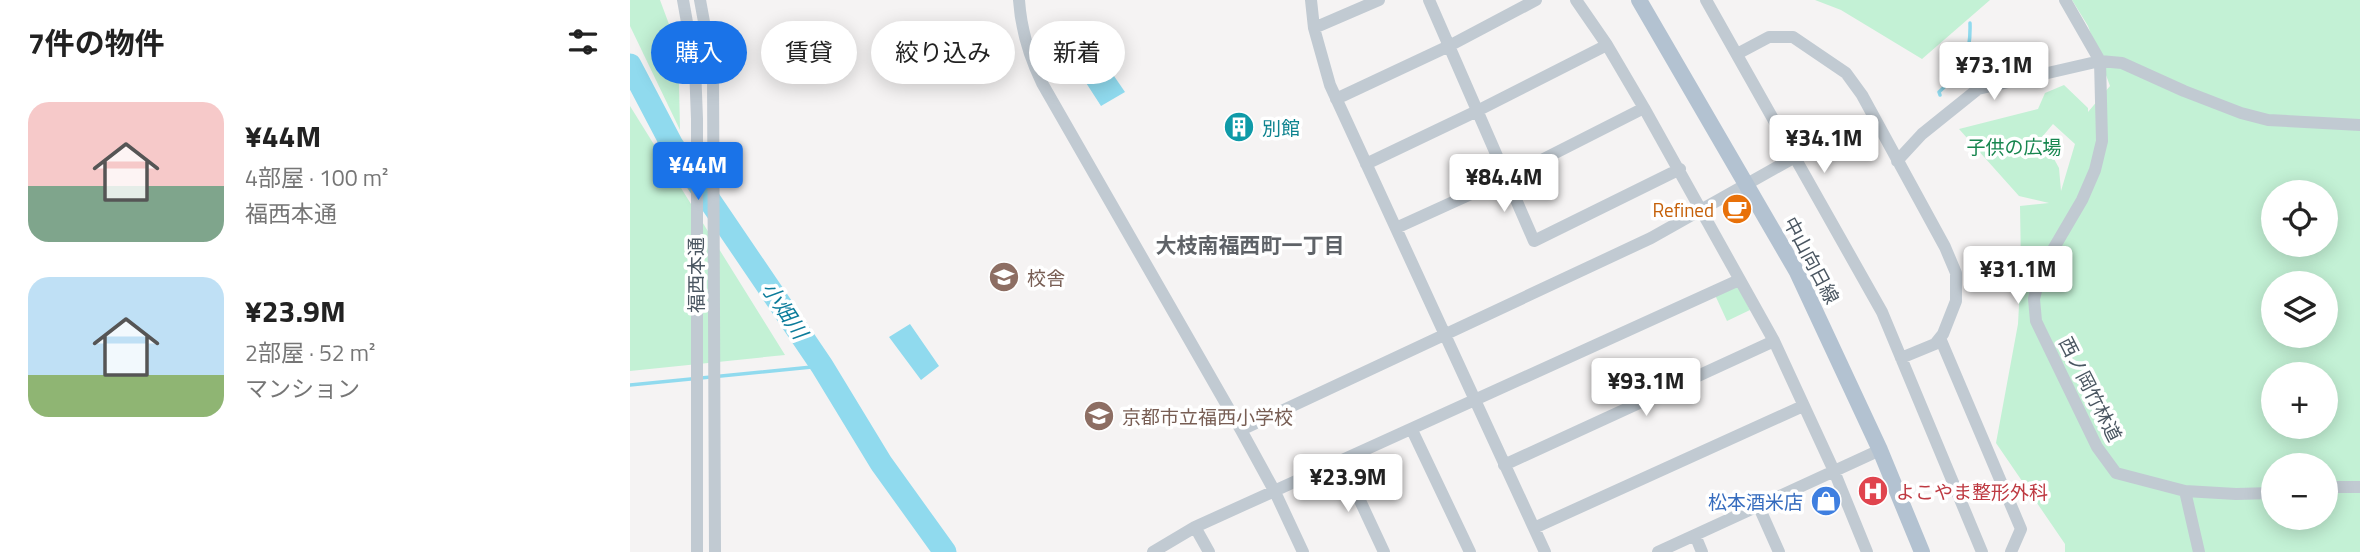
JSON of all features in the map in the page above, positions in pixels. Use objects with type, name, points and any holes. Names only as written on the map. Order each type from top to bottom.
[{"type":"main road","name":"中山向日線","points":[[1639,0],[1797,272],[1880,450],[1922,552]]},
{"type":"street","name":"福西本通","points":[[683,0],[695,67],[697,119],[697,552]]},
{"type":"street","name":"福西本通","points":[[700,0],[713,71],[715,552]]},
{"type":"street","points":[[1019,0],[1030,59],[1042,83],[1241,430],[1275,492],[1303,552]]},
{"type":"street","points":[[1311,0],[1314,28],[1329,85],[1545,552]]},
{"type":"street","points":[[1314,28],[1379,0]]},
{"type":"street","points":[[1429,0],[1534,241],[1680,169]]},
{"type":"street","points":[[1336,99],[1449,46],[1536,0]]},
{"type":"street","points":[[1576,0],[1607,45],[1680,169],[1774,341],[1834,471],[1867,552]]},
{"type":"street","points":[[1706,0],[1882,312],[1982,552]]},
{"type":"street","name":"西ノ岡竹林道","points":[[2065,0],[2100,61],[2102,141],[2095,170],[2082,200],[2041,270],[2034,299],[2036,321],[2097,447],[2116,473],[2185,491],[2261,493]]},
{"type":"street","points":[[1737,54],[1769,37],[1793,37],[1846,73],[1862,95],[1945,247],[1956,273],[1956,301],[1935,344],[1902,358]]},
{"type":"street","points":[[1366,164],[1607,45]]},
{"type":"street","points":[[1897,161],[1922,134],[1978,89],[2100,61],[2122,63],[2184,91],[2241,113],[2268,120],[2360,125]]},
{"type":"street","points":[[1396,228],[1506,178],[1644,108]]},
{"type":"street","points":[[1241,430],[1651,239],[1795,157]]},
{"type":"street","points":[[1153,552],[1195,527],[1739,280]]},
{"type":"street","points":[[1940,338],[2021,529],[2011,552]]},
{"type":"street","points":[[1504,465],[1774,341]]},
{"type":"street","points":[[1534,528],[1803,406]]},
{"type":"street","points":[[1412,430],[1470,552]]},
{"type":"street","points":[[1658,552],[1880,450]]},
{"type":"street","points":[[1342,462],[1384,552]]},
{"type":"street","points":[[2338,487],[2360,486]]},
{"type":"street","points":[[2185,491],[2199,552]]},
{"type":"street","points":[[1759,507],[1779,552]]},
{"type":"street","points":[[1195,527],[1209,552]]},
{"type":"street","points":[[1695,535],[1702,552]]},
{"type":"green space","points":[[630,0],[660,0],[668,21],[651,21],[651,70],[630,26]]},
{"type":"green space","points":[[1815,0],[1990,0],[1922,59],[1841,10]]},
{"type":"green space","name":"子供の広場","points":[[2072,0],[2360,0],[2360,552],[2065,552],[2065,544],[1996,443],[2018,324],[2020,206],[2049,203],[2019,196],[1959,129],[2038,109],[2045,93],[2064,85],[2088,108],[2088,112],[2110,86],[2088,26]],"holes":[[[2053,124],[2075,144],[2061,191],[2059,168],[2042,137]]]},
{"type":"green space","points":[[658,84],[679,84],[680,130]]},
{"type":"green space","points":[[630,106],[785,355],[630,371]]},
{"type":"green space","points":[[1737,285],[1750,310],[1727,321],[1715,295]]},
{"type":"water","points":[[1087,84],[1120,84],[1125,92],[1101,106]]},
{"type":"water","points":[[910,324],[939,366],[921,380],[889,337]]},
{"type":"waterway","points":[[1940,95],[1939,92],[1955,76],[1964,61],[1969,44],[1970,23]]},
{"type":"waterway","name":"小畑川","points":[[630,65],[672,145],[822,366],[881,463],[945,552]]},
{"type":"waterway","points":[[630,385],[822,366]]},
{"type":"place","name":"別館","points":[[1239,127]]},
{"type":"place","name":"Refined","points":[[1737,209]]},
{"type":"place","name":"校舎","points":[[1004,277]]},
{"type":"place","name":"京都市立福西小学校","points":[[1099,416]]},
{"type":"place","name":"よこやま整形外科","points":[[1873,491]]},
{"type":"place","name":"松本酒米店","points":[[1826,501]]},
{"type":"district","name":"大枝南福西町一丁目","points":[[1250,245]]}]
